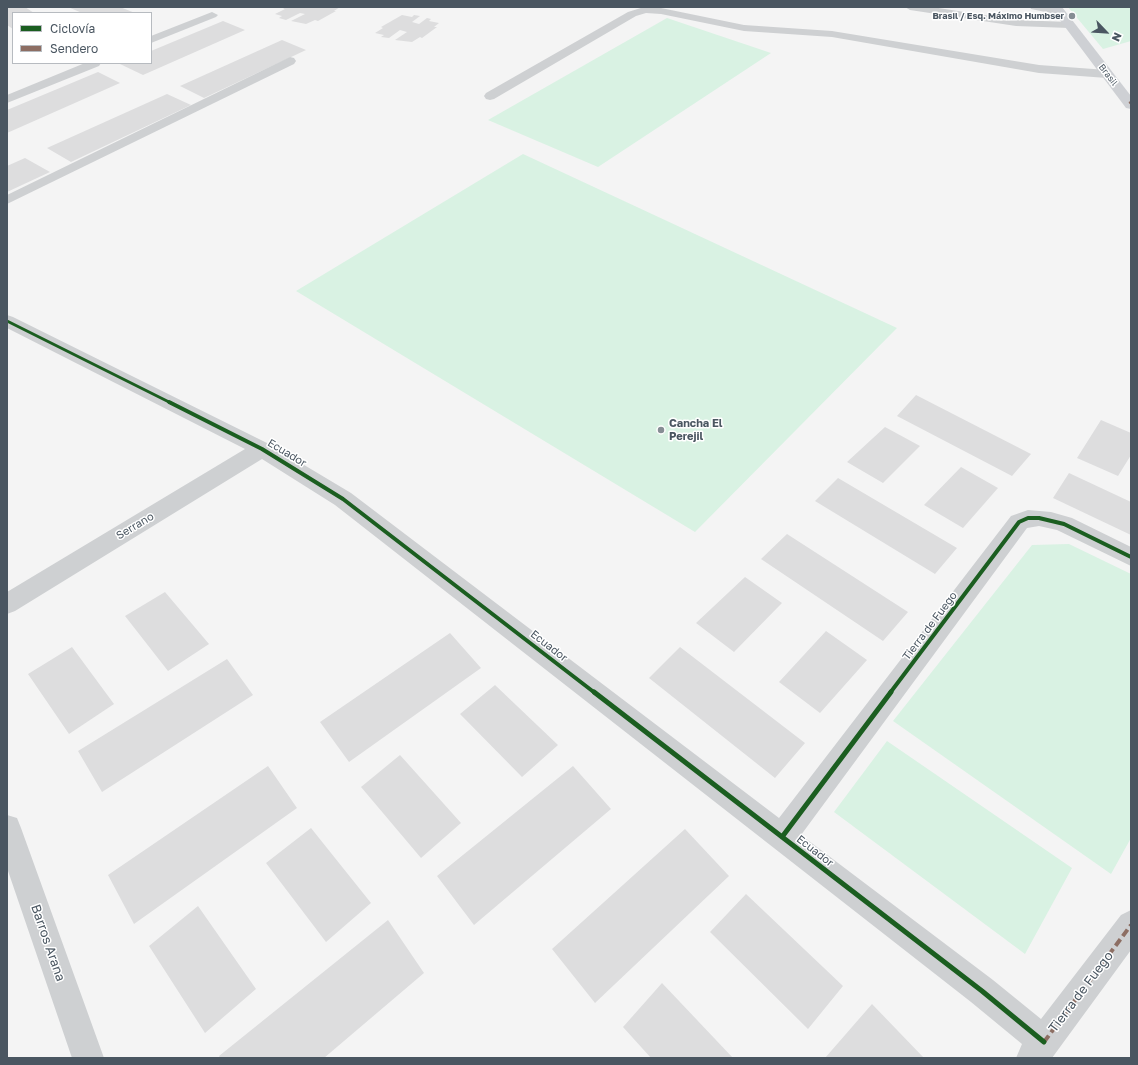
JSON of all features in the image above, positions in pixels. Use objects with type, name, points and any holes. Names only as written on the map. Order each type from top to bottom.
[{"type":"main road","name":"Brasil","points":[[1058,10],[1130,103]]},
{"type":"street","name":"Ecuador","points":[[7,321],[262,449],[343,499],[992,999],[1038,1050]]},
{"type":"street","name":"Serrano","points":[[7,604],[262,449]]},
{"type":"street","name":"Tierra de Fuego","points":[[782,837],[1019,522],[1028,518],[1051,520],[1064,524],[1131,556]]},
{"type":"street","name":"Barros Arana","points":[[7,828],[88,1058]]},
{"type":"street","name":"Tierra de Fuego","points":[[1038,1050],[1131,925]]},
{"type":"lane","points":[[910,7],[1016,23],[1069,25]]},
{"type":"lane","points":[[1035,7],[1058,10]]},
{"type":"lane","points":[[490,96],[632,14],[645,10],[661,11],[744,28],[832,34],[1039,69],[1107,74]]},
{"type":"lane","points":[[152,40],[212,15]]},
{"type":"lane","points":[[7,200],[290,61]]},
{"type":"lane","points":[[7,99],[93,64]]},
{"type":"green space","points":[[1068,7],[1131,8],[1131,41],[1103,49]]},
{"type":"green space","points":[[667,18],[771,53],[598,167],[488,120]]},
{"type":"green space","name":"Cancha El Perejil","points":[[523,154],[897,328],[695,532],[296,291]]},
{"type":"green space","points":[[1069,544],[1131,574],[1131,838],[1111,874],[893,721],[1032,545]]},
{"type":"green space","points":[[887,741],[1072,868],[1025,954],[834,812]]},
{"type":"building","points":[[7,7],[25,7],[32,12],[12,12],[12,28],[7,25]]},
{"type":"building","points":[[68,7],[120,7],[132,12],[80,12]]},
{"type":"building","points":[[286,7],[340,7],[334,11],[336,11],[318,21],[315,20],[306,24],[291,21],[305,14],[300,13],[286,20],[279,18],[282,16],[275,14]]},
{"type":"building","points":[[402,15],[412,17],[414,15],[420,16],[412,22],[419,24],[427,18],[431,19],[429,21],[439,23],[434,27],[437,27],[422,38],[420,37],[412,42],[395,40],[407,32],[400,30],[389,38],[381,37],[384,35],[375,33],[383,28],[381,27]]},
{"type":"building","points":[[223,21],[245,30],[143,75],[120,64],[152,64],[152,51]]},
{"type":"building","points":[[282,40],[306,50],[204,98],[180,86]]},
{"type":"building","points":[[98,72],[120,83],[7,133],[7,110]]},
{"type":"building","points":[[167,94],[191,105],[71,162],[47,148]]},
{"type":"building","points":[[25,158],[50,172],[7,192],[7,166]]},
{"type":"building","points":[[916,395],[1031,454],[1012,476],[897,416]]},
{"type":"building","points":[[1101,420],[1131,433],[1131,455],[1118,476],[1077,458]]},
{"type":"building","points":[[885,427],[920,446],[883,483],[847,462]]},
{"type":"building","points":[[961,467],[998,488],[963,528],[924,505]]},
{"type":"building","points":[[1069,473],[1131,502],[1131,535],[1053,498]]},
{"type":"building","points":[[838,478],[957,548],[935,574],[815,501]]},
{"type":"building","points":[[787,534],[908,612],[883,641],[761,559]]},
{"type":"building","points":[[745,577],[782,603],[734,652],[696,623]]},
{"type":"building","points":[[165,592],[209,644],[168,671],[125,616]]},
{"type":"building","points":[[826,631],[867,660],[820,713],[779,682]]},
{"type":"building","points":[[450,633],[481,668],[349,762],[320,722]]},
{"type":"building","points":[[72,647],[114,704],[69,734],[28,674]]},
{"type":"building","points":[[680,647],[805,743],[775,778],[649,678]]},
{"type":"building","points":[[227,659],[253,695],[102,792],[78,751]]},
{"type":"building","points":[[495,685],[558,745],[522,777],[460,714]]},
{"type":"building","points":[[400,755],[461,823],[421,858],[361,787]]},
{"type":"building","points":[[268,766],[297,808],[134,924],[108,875]]},
{"type":"building","points":[[573,766],[611,809],[474,925],[437,876]]},
{"type":"building","points":[[311,828],[371,903],[326,942],[266,863]]},
{"type":"building","points":[[685,829],[729,876],[595,1003],[552,949]]},
{"type":"building","points":[[746,894],[843,986],[808,1029],[710,932]]},
{"type":"building","points":[[198,906],[256,989],[205,1033],[149,946]]},
{"type":"building","points":[[388,920],[424,973],[324,1058],[220,1058],[219,1056]]},
{"type":"building","points":[[662,983],[733,1058],[651,1058],[623,1027]]},
{"type":"building","points":[[872,1004],[924,1058],[825,1058]]},
{"type":"marked path","points":[[1044,1042],[1131,925]]},
{"type":"cycle path","points":[[7,321],[262,449],[343,499],[982,991],[1044,1042]]},
{"type":"cycle path","points":[[782,837],[1019,522],[1028,518],[1039,518],[1064,524],[1131,557]]},
{"type":"place","name":"Brasil / Esq. Máximo Humbser","points":[[1072,16]]},
{"type":"place","name":"Cancha El Perejil","points":[[661,430]]}]
